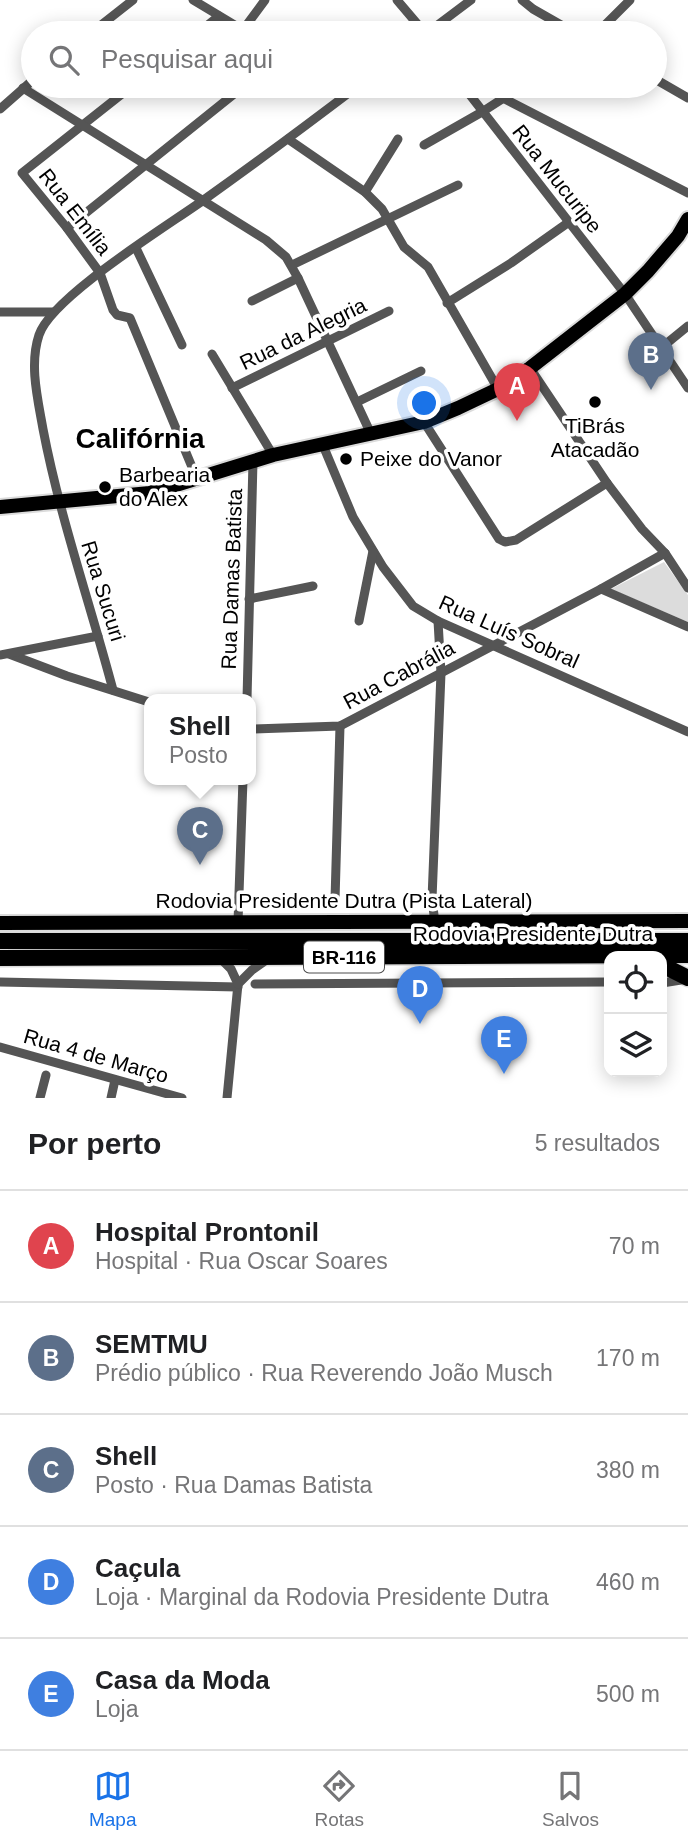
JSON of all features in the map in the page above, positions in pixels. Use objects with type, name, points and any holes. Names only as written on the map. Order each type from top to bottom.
[{"type":"highway","name":"Rodovia Presidente Dutra","points":[[0,941],[688,942]]},
{"type":"highway","name":"Rodovia Presidente Dutra","points":[[0,958],[604,955]]},
{"type":"highway","name":"Rodovia Presidente Dutra","points":[[667,955],[688,955]]},
{"type":"highway","points":[[667,968],[688,979]]},
{"type":"main road","points":[[0,507],[150,493],[273,455],[424,422],[498,389],[530,368],[625,294],[678,236],[688,219]]},
{"type":"main road","name":"Rodovia Presidente Dutra (Pista Lateral)","points":[[0,923],[688,921]]},
{"type":"street","points":[[106,21],[133,0]]},
{"type":"street","points":[[194,0],[227,21]]},
{"type":"street","points":[[253,21],[265,0]]},
{"type":"street","points":[[397,0],[415,21]]},
{"type":"street","points":[[442,21],[471,0]]},
{"type":"street","points":[[523,0],[554,21]]},
{"type":"street","points":[[609,21],[630,0]]},
{"type":"street","points":[[213,21],[219,16]]},
{"type":"street","points":[[667,86],[688,98]]},
{"type":"street","points":[[0,109],[21,90]]},
{"type":"street","points":[[39,98],[266,240],[292,265],[371,434]]},
{"type":"street","points":[[83,125],[117,98]]},
{"type":"street","points":[[67,228],[229,98]]},
{"type":"street","points":[[0,312],[53,312],[100,273],[342,98]]},
{"type":"street","name":"Rua Mucuripe","points":[[472,98],[625,294],[688,388]]},
{"type":"street","points":[[424,145],[503,98],[688,192]]},
{"type":"street","name":"Rua Emília","points":[[83,125],[22,173],[100,273],[113,310],[117,315],[128,316],[132,322],[197,479]]},
{"type":"street","points":[[288,139],[365,192],[389,220],[404,247],[425,263],[498,389]]},
{"type":"street","points":[[365,192],[398,139]]},
{"type":"street","points":[[292,265],[458,186]]},
{"type":"street","points":[[447,303],[511,264],[569,222]]},
{"type":"street","points":[[136,248],[182,345]]},
{"type":"street","points":[[252,302],[298,278]]},
{"type":"street","name":"Rua da Alegria","points":[[232,388],[389,311]]},
{"type":"street","name":"Rua Sucuri","points":[[53,312],[38,336],[35,376],[41,419],[59,502],[113,690]]},
{"type":"street","points":[[661,348],[688,326]]},
{"type":"street","points":[[212,354],[273,455]]},
{"type":"street","points":[[530,368],[607,483],[633,518],[665,553],[688,588]]},
{"type":"street","points":[[357,402],[421,371]]},
{"type":"street","points":[[424,422],[499,539],[505,542],[516,540],[607,483]]},
{"type":"street","name":"Rua Luís Sobral","points":[[322,443],[339,487],[373,551],[413,607],[438,621],[688,732]]},
{"type":"street","name":"Rua Damas Batista","points":[[247,694],[253,461]]},
{"type":"street","points":[[359,621],[373,551]]},
{"type":"street","name":"Rua Cabrália","points":[[256,729],[341,726],[665,553]]},
{"type":"street","points":[[249,599],[313,586]]},
{"type":"street","points":[[601,589],[688,627]]},
{"type":"street","points":[[435,923],[432,899],[441,673],[438,621]]},
{"type":"street","points":[[5,654],[98,636]]},
{"type":"street","points":[[5,654],[144,700]]},
{"type":"street","points":[[335,900],[341,726]]},
{"type":"street","points":[[238,922],[243,785]]},
{"type":"street","points":[[218,957],[231,969],[238,986],[227,1098]]},
{"type":"street","points":[[0,982],[238,986],[269,958]]},
{"type":"street","points":[[667,982],[688,979]]},
{"type":"street","points":[[255,984],[604,982]]},
{"type":"street","name":"Rua 4 de Março","points":[[0,1047],[182,1098]]},
{"type":"street","points":[[40,1098],[46,1075]]},
{"type":"street","points":[[111,1098],[115,1080]]},
{"type":"shaded area","points":[[664,562],[688,595],[688,622],[611,589]]},
{"type":"place","name":"SEMTMU","points":[[651,390]]},
{"type":"place","name":"TiBrás Atacadão","points":[[595,402]]},
{"type":"place","name":"Hospital Prontonil","points":[[517,421]]},
{"type":"place","name":"Peixe do Vanor","points":[[346,459]]},
{"type":"place","name":"Barbearia do Alex","points":[[105,487]]},
{"type":"place","name":"Shell","points":[[200,865]]},
{"type":"place","name":"Caçula","points":[[420,1024]]},
{"type":"place","name":"Casa da Moda","points":[[504,1074]]},
{"type":"district","name":"Califórnia","points":[[140,438]]}]
